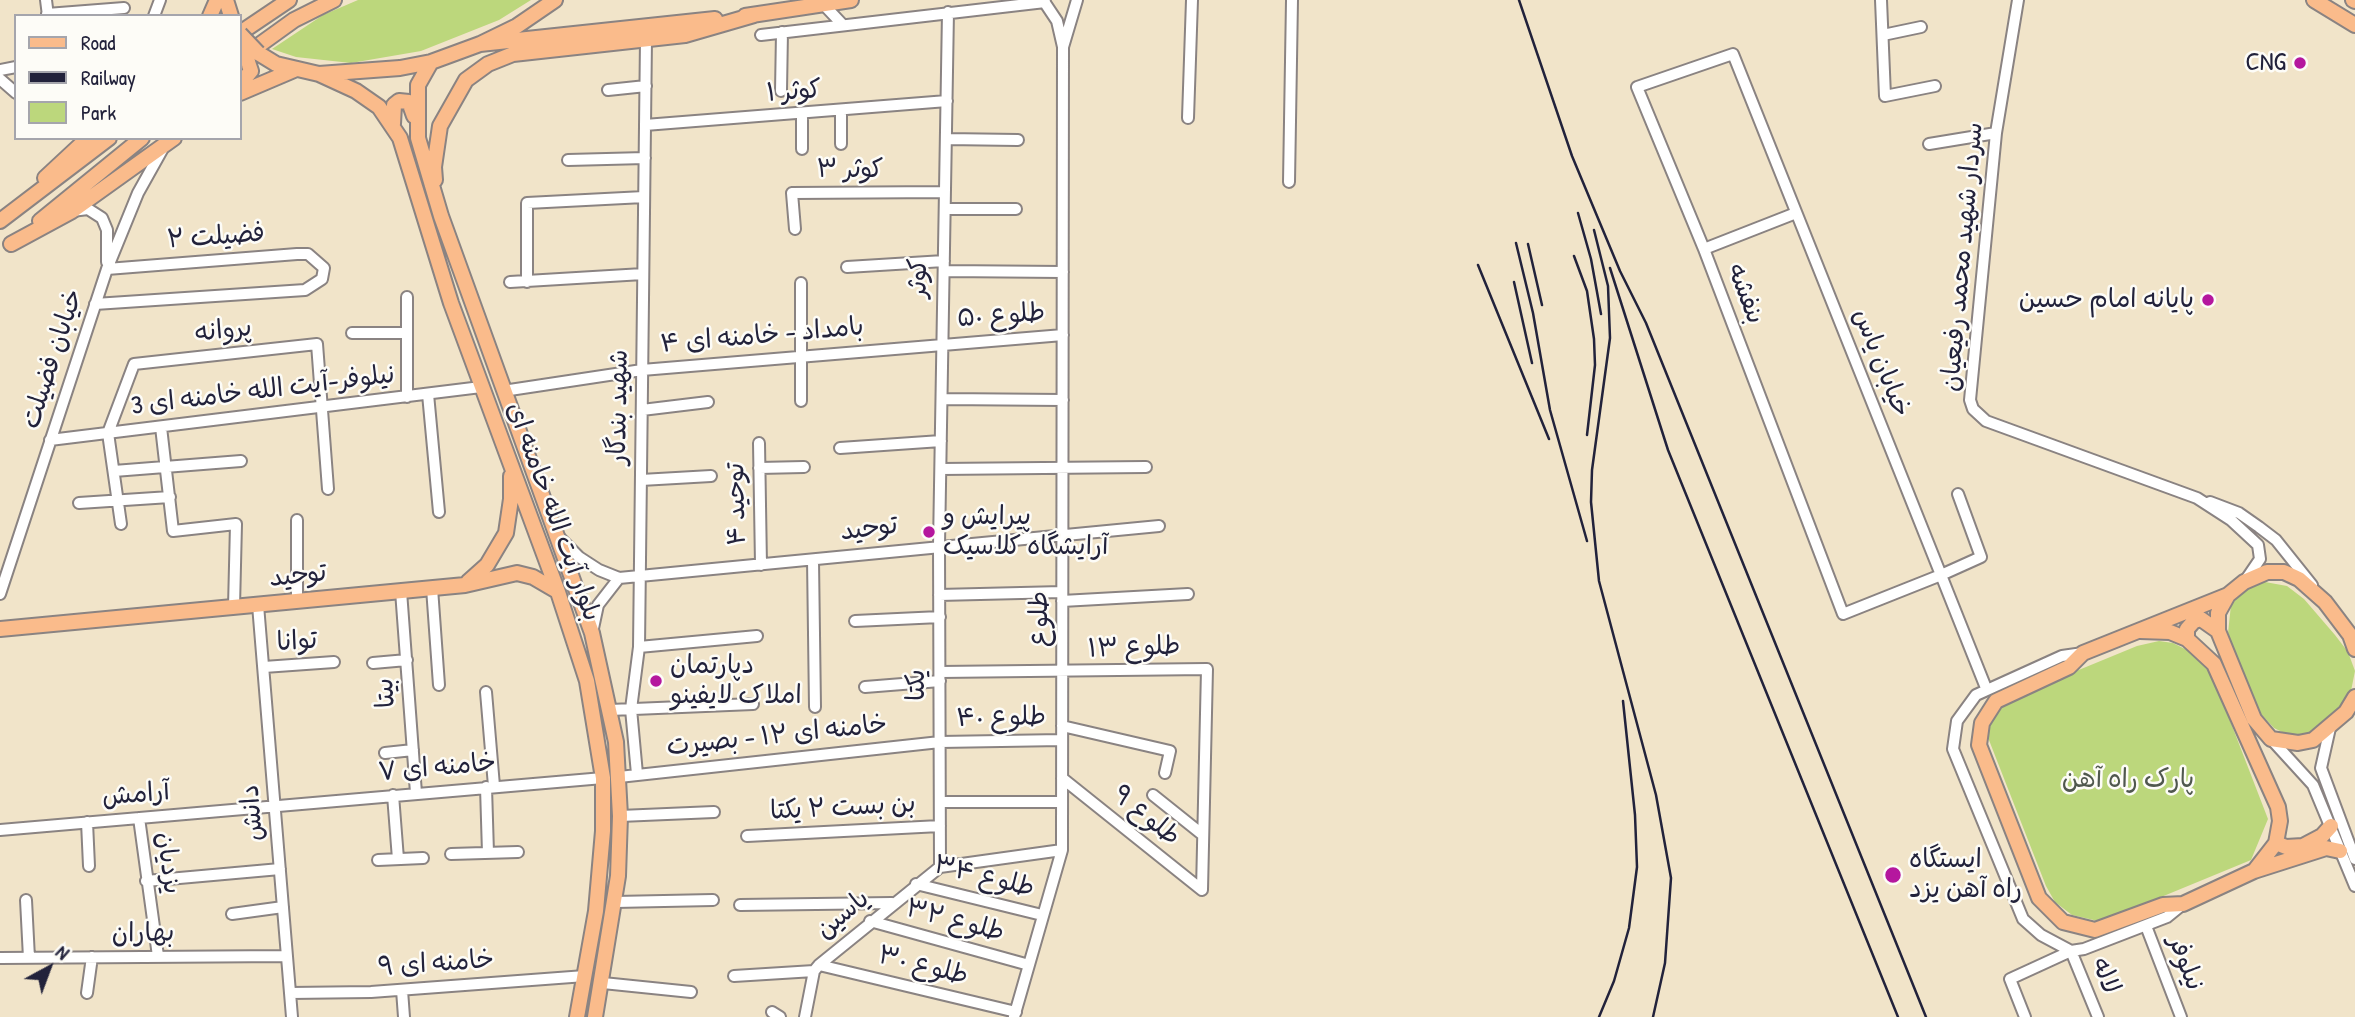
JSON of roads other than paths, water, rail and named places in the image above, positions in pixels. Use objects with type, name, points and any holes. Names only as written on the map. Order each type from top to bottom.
[{"type":"main road","points":[[242,32],[289,0]]},
{"type":"main road","points":[[246,57],[294,20],[334,0]]},
{"type":"main road","points":[[246,57],[319,74],[374,72],[431,62],[480,44],[517,26],[555,0]]},
{"type":"main road","points":[[480,44],[754,15],[851,0]]},
{"type":"main road","points":[[2314,0],[2355,25]]},
{"type":"main road","points":[[440,216],[433,167],[440,126],[466,80],[488,64],[513,54],[685,35],[754,15]]},
{"type":"main road","points":[[568,35],[590,45]]},
{"type":"main road","points":[[242,82],[251,71],[246,57]]},
{"type":"main road","name":"بلوار آیت الله خامنه ای","points":[[431,62],[418,85],[415,121],[440,216],[592,633],[610,710],[619,777],[620,816],[615,902],[595,1017]]},
{"type":"main road","points":[[242,92],[294,70]]},
{"type":"main road","name":"بلوار آیت الله خامنه ای","points":[[319,74],[368,99],[393,124],[407,157],[451,303],[558,592],[587,681],[603,778],[602,869],[576,1017]]},
{"type":"main road","points":[[393,124],[394,105],[399,101],[408,102],[415,121]]},
{"type":"main road","points":[[0,220],[86,140]]},
{"type":"main road","points":[[0,220],[106,140]]},
{"type":"main road","points":[[5,249],[140,140]]},
{"type":"main road","points":[[5,249],[72,211],[170,141]]},
{"type":"main road","points":[[465,585],[487,565],[506,533],[511,499],[510,464]]},
{"type":"main road","points":[[2340,851],[2326,848],[2254,871],[2183,904],[2163,905],[2095,930],[2063,922],[2039,898],[1979,745],[1982,723],[1996,701],[2069,667],[2083,653],[2228,595],[2244,582],[2267,572],[2284,572],[2299,579],[2325,602],[2353,641]]},
{"type":"main road","name":"توحید","points":[[0,629],[465,585],[517,573],[533,577],[558,592]]},
{"type":"main road","points":[[2228,595],[2218,613],[2218,631],[2254,719],[2271,739],[2298,743],[2313,740],[2350,710],[2355,697]]},
{"type":"main road","points":[[2187,639],[2187,629],[2194,621],[2202,619],[2218,631]]},
{"type":"main road","points":[[2134,631],[2170,632],[2187,639],[2214,664],[2278,807],[2280,821],[2276,843],[2254,871]]},
{"type":"main road","points":[[2276,843],[2286,848],[2303,845],[2322,836],[2330,826]]},
{"type":"street","points":[[1063,47],[1077,0]]},
{"type":"street","points":[[1188,118],[1192,0]]},
{"type":"street","points":[[1289,182],[1292,0]]},
{"type":"street","points":[[1881,0],[1885,96],[1935,86]]},
{"type":"street","name":"سردار شهید محمد رفیعیان","points":[[2018,0],[1996,133],[1970,400],[1973,409],[1986,421],[2197,498],[2231,520],[2258,545],[2260,559],[2244,582]]},
{"type":"street","points":[[761,35],[1044,1],[1057,21],[1063,47]]},
{"type":"street","points":[[825,6],[842,24]]},
{"type":"street","points":[[59,14],[124,8]]},
{"type":"street","name":"کوثر","points":[[939,545],[948,12]]},
{"type":"street","points":[[1883,35],[1921,27]]},
{"type":"street","points":[[781,91],[782,32]]},
{"type":"street","name":"شهید بندگار","points":[[637,774],[631,709],[639,647],[646,39]]},
{"type":"street","name":"طلوع","points":[[1015,1015],[1062,850],[1063,47]]},
{"type":"street","name":"خیابان یاس","points":[[1733,54],[1986,688]]},
{"type":"street","name":"بنفشه","points":[[1733,54],[1637,87],[1704,249],[1843,614],[1941,575]]},
{"type":"street","points":[[0,79],[14,91]]},
{"type":"street","points":[[607,90],[646,86]]},
{"type":"street","name":"کوثر ۱","points":[[645,125],[947,101]]},
{"type":"street","points":[[841,111],[841,144]]},
{"type":"street","points":[[802,114],[802,149]]},
{"type":"street","points":[[1929,144],[1996,133]]},
{"type":"street","points":[[946,139],[1018,140]]},
{"type":"street","name":"خیابان فضیلت","points":[[0,594],[107,269],[148,173],[170,141]]},
{"type":"street","points":[[568,160],[645,158]]},
{"type":"street","name":"کوثر ۳","points":[[795,229],[792,193],[945,192]]},
{"type":"street","points":[[527,282],[527,203],[644,197]]},
{"type":"street","points":[[72,211],[88,209],[102,218],[107,230],[107,269]]},
{"type":"street","points":[[945,209],[1016,209]]},
{"type":"street","points":[[1704,249],[1796,213]]},
{"type":"street","name":"فضیلت ۲","points":[[95,304],[305,290],[322,279],[324,268],[308,254],[298,254],[107,269]]},
{"type":"street","points":[[847,267],[944,266],[1063,272]]},
{"type":"street","points":[[510,282],[643,274]]},
{"type":"street","points":[[801,283],[801,401]]},
{"type":"street","points":[[407,297],[407,397]]},
{"type":"street","points":[[352,333],[407,333]]},
{"type":"street","name":"طلوع ۵۰","points":[[943,343],[1063,335]]},
{"type":"street","name":"بامداد - خامنه ای ۴","points":[[503,391],[642,370],[943,343]]},
{"type":"street","name":"پروانه","points":[[108,433],[134,364],[317,344],[322,407]]},
{"type":"street","name":"نیلوفر-آیت الله خامنه ای 3","points":[[50,440],[481,387]]},
{"type":"street","points":[[428,394],[439,512]]},
{"type":"street","points":[[942,399],[1063,400]]},
{"type":"street","points":[[642,410],[708,402]]},
{"type":"street","points":[[322,407],[328,489]]},
{"type":"street","points":[[161,427],[173,531],[236,524],[234,607]]},
{"type":"street","points":[[108,433],[121,524]]},
{"type":"street","points":[[840,447],[941,441]]},
{"type":"street","name":"توحید ۴","points":[[759,443],[761,565]]},
{"type":"street","points":[[114,471],[241,461]]},
{"type":"street","points":[[759,468],[804,467]]},
{"type":"street","points":[[941,469],[1146,467]]},
{"type":"street","points":[[641,480],[711,476]]},
{"type":"street","points":[[1941,575],[1981,557],[1958,494]]},
{"type":"street","points":[[79,503],[170,496]]},
{"type":"street","points":[[2197,498],[2239,513],[2276,540],[2325,602]]},
{"type":"street","points":[[297,520],[297,601]]},
{"type":"street","name":"توحید","points":[[619,578],[1062,533],[1159,526]]},
{"type":"street","points":[[556,534],[579,557],[599,570],[619,578],[598,605],[592,633]]},
{"type":"street","name":"یکتا","points":[[939,545],[940,867]]},
{"type":"street","points":[[813,560],[814,707]]},
{"type":"street","points":[[432,588],[439,685]]},
{"type":"street","name":"بیتا","points":[[401,591],[416,793]]},
{"type":"street","points":[[939,595],[1062,597],[1188,594]]},
{"type":"street","name":"دانش","points":[[258,604],[292,1017]]},
{"type":"street","points":[[855,621],[940,617]]},
{"type":"street","points":[[639,647],[757,636]]},
{"type":"street","points":[[2071,951],[2042,935],[2023,919],[1953,749],[1957,721],[1965,707],[1986,688],[2062,656],[2083,653]]},
{"type":"street","points":[[373,663],[407,660]]},
{"type":"street","name":"توانا","points":[[264,667],[334,662]]},
{"type":"street","name":"طلوع ۱۳","points":[[865,687],[940,677],[1207,669],[1203,835]]},
{"type":"street","points":[[486,692],[490,786],[488,853]]},
{"type":"street","points":[[610,710],[753,704]]},
{"type":"street","points":[[1062,726],[1170,751],[1165,773]]},
{"type":"street","points":[[2330,728],[2320,768],[2355,859]]},
{"type":"street","points":[[2271,739],[2313,785],[2355,886]]},
{"type":"street","name":"طلوع ۴۰","points":[[940,742],[1062,740]]},
{"type":"street","name":"خامنه ای ۱۲ - بصیرت","points":[[619,777],[940,742]]},
{"type":"street","points":[[385,753],[413,751]]},
{"type":"street","name":"خامنه ای ۷","points":[[275,806],[603,778]]},
{"type":"street","name":"طلوع ۹","points":[[1062,778],[1202,890],[1203,835]]},
{"type":"street","points":[[393,795],[398,859]]},
{"type":"street","points":[[1153,795],[1203,835]]},
{"type":"street","points":[[940,802],[1062,802]]},
{"type":"street","name":"آرامش","points":[[0,830],[275,806]]},
{"type":"street","points":[[620,816],[714,812]]},
{"type":"street","name":"یزدیان","points":[[139,818],[158,956]]},
{"type":"street","points":[[88,822],[89,866]]},
{"type":"street","name":"بن بست ۲ یکتا","points":[[747,836],[940,825]]},
{"type":"street","points":[[940,867],[1062,850]]},
{"type":"street","points":[[452,855],[518,852]]},
{"type":"street","points":[[378,860],[423,858]]},
{"type":"street","name":"یاسین","points":[[805,1017],[817,968],[891,903],[940,867]]},
{"type":"street","points":[[146,881],[280,869]]},
{"type":"street","name":"طلوع ۳۴","points":[[916,884],[1042,915]]},
{"type":"street","points":[[26,900],[29,958]]},
{"type":"street","points":[[615,902],[713,900]]},
{"type":"street","points":[[740,905],[891,903]]},
{"type":"street","points":[[2025,1017],[2010,979],[2071,951],[2084,949],[2167,917],[2183,904]]},
{"type":"street","points":[[232,914],[283,907]]},
{"type":"street","name":"طلوع ۳۲","points":[[870,921],[1029,965]]},
{"type":"street","name":"نیلوفر","points":[[2146,926],[2181,1017]]},
{"type":"street","name":"لاله","points":[[2071,951],[2098,1017]]},
{"type":"street","name":"بهاران","points":[[0,958],[287,956]]},
{"type":"street","points":[[87,993],[92,957]]},
{"type":"street","name":"طلوع ۳۰","points":[[734,976],[817,968],[1015,1015]]},
{"type":"street","name":"خامنه ای ۹","points":[[290,993],[402,990],[585,976]]},
{"type":"street","points":[[603,983],[691,992]]},
{"type":"street","points":[[402,990],[404,1017]]},
{"type":"railway","points":[[1519,0],[1572,156],[1620,271],[1646,323],[1926,1017]]},
{"type":"railway","points":[[1578,213],[1591,259],[1601,314]]},
{"type":"railway","points":[[1594,230],[1608,286],[1610,338],[1592,470],[1591,502],[1599,581],[1656,795],[1671,878],[1665,963],[1653,1017]]},
{"type":"railway","points":[[1516,243],[1533,313],[1550,410],[1587,541]]},
{"type":"railway","points":[[1528,244],[1542,305]]},
{"type":"railway","points":[[1574,256],[1587,291],[1594,339],[1595,365],[1587,435]]},
{"type":"railway","points":[[1478,265],[1549,439]]},
{"type":"railway","points":[[1610,268],[1668,450],[1898,1017]]},
{"type":"railway","points":[[1514,282],[1532,363]]},
{"type":"railway","points":[[1599,1017],[1614,981],[1629,928],[1637,867],[1635,815],[1623,701]]},
{"type":"place","name":"CNG","points":[[2300,63]]},
{"type":"place","name":"پایانه امام حسین","points":[[2208,300]]},
{"type":"place","name":"پیرایش و آرایشگاه کلاسیک","points":[[929,532]]},
{"type":"place","name":"دپارتمان املاک لایفینو","points":[[656,681]]},
{"type":"place","name":"ایستگاه راه آهن یزد","points":[[1893,875]]},
{"type":"park label","name":"پارک راه آهن","points":[[2128,780]]}]
